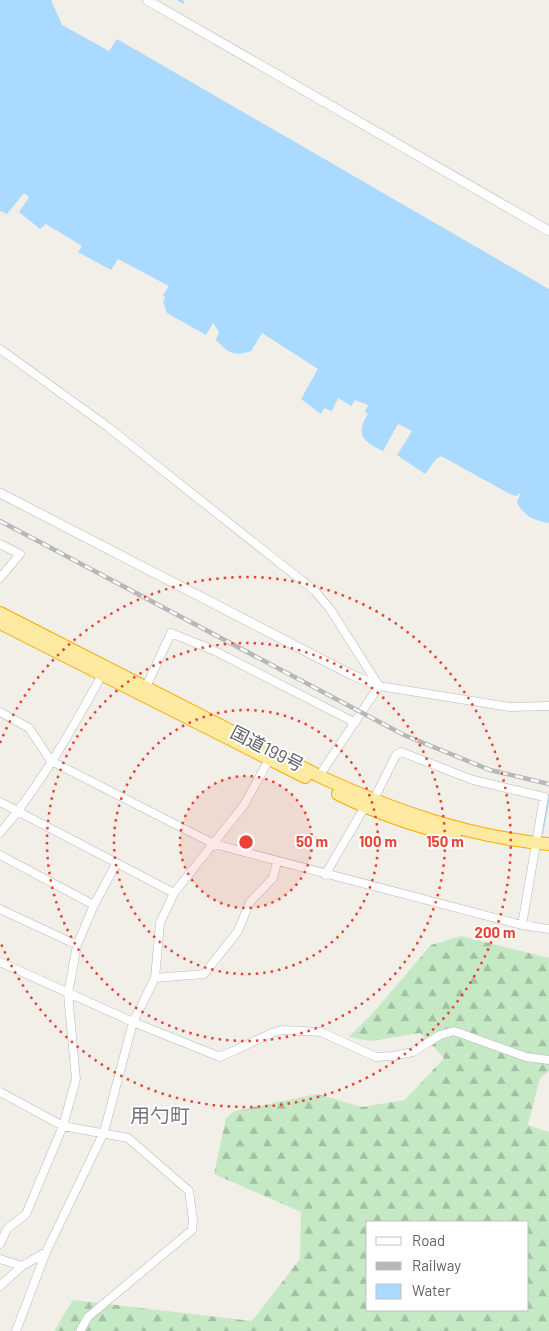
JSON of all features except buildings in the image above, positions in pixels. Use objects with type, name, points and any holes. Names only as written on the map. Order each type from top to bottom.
[{"type":"highway","name":"国道199号","points":[[0,613],[104,670],[271,755],[369,802],[458,829],[549,852]]},
{"type":"highway","name":"国道199号","points":[[0,623],[146,687],[271,755],[319,776],[369,802]]},
{"type":"highway","name":"国道199号","points":[[535,847],[549,844]]},
{"type":"street","points":[[147,0],[549,231]]},
{"type":"street","points":[[0,349],[108,426],[315,591],[330,609],[379,686]]},
{"type":"street","points":[[0,493],[350,674],[379,686],[510,707],[549,706]]},
{"type":"street","points":[[0,544],[20,554],[0,578]]},
{"type":"street","points":[[146,687],[171,633],[213,650],[350,720],[353,725]]},
{"type":"street","points":[[0,832],[18,812],[51,761],[104,670]]},
{"type":"street","points":[[319,776],[379,686]]},
{"type":"street","points":[[0,712],[29,728],[51,761],[214,844],[325,875],[522,925],[549,929]]},
{"type":"street","points":[[325,875],[396,755],[400,752],[473,780],[544,797],[522,925]]},
{"type":"street","points":[[16,1331],[46,1252],[104,1132],[133,1022],[155,978],[160,923],[174,893],[244,805],[271,755]]},
{"type":"street","points":[[0,802],[174,893]]},
{"type":"street","points":[[0,855],[94,905]]},
{"type":"street","points":[[155,978],[204,974],[238,932],[250,902],[273,878],[277,862]]},
{"type":"street","points":[[0,1244],[7,1229],[26,1214],[63,1126],[76,1079],[68,994],[77,945],[94,905],[116,864]]},
{"type":"street","points":[[0,909],[77,945]]},
{"type":"street","points":[[0,962],[68,994],[220,1057],[282,1030],[321,1032],[376,1057],[413,1052],[440,1035],[454,1031],[526,1057],[549,1060]]},
{"type":"street","points":[[0,1092],[63,1126],[104,1132],[128,1138],[189,1191],[193,1220],[192,1230],[88,1317],[80,1331]]},
{"type":"street","points":[[0,1286],[22,1266],[46,1252]]},
{"type":"street","points":[[0,1259],[22,1266]]},
{"type":"green space","points":[[461,936],[549,958],[549,1071],[540,1078],[528,1125],[549,1132],[549,1331],[54,1331],[73,1300],[252,1321],[300,1259],[301,1212],[214,1174],[226,1118],[234,1111],[317,1094],[362,1107],[405,1100],[444,1058],[420,1033],[371,1041],[349,1037],[372,1014],[431,945]]},
{"type":"water","points":[[0,0],[51,0],[62,25],[109,51],[117,39],[549,289],[549,523],[534,519],[523,511],[517,502],[521,492],[516,496],[510,494],[441,456],[436,459],[425,474],[397,455],[412,431],[398,424],[383,451],[370,444],[363,437],[362,432],[364,421],[368,414],[365,412],[368,405],[355,400],[351,406],[338,398],[332,411],[324,408],[321,414],[301,399],[318,369],[262,333],[251,351],[236,354],[228,351],[216,340],[219,332],[213,323],[206,335],[167,313],[163,302],[165,297],[163,295],[169,286],[118,259],[111,270],[78,252],[82,246],[46,224],[40,229],[19,212],[29,197],[24,193],[7,214],[0,211]]},
{"type":"waterway","points":[[179,0],[183,2]]},
{"type":"waterway","points":[[542,833],[549,795]]},
{"type":"railway","points":[[0,521],[404,735],[490,770],[549,784]]},
{"type":"district","name":"用勺町","points":[[160,1116]]}]
